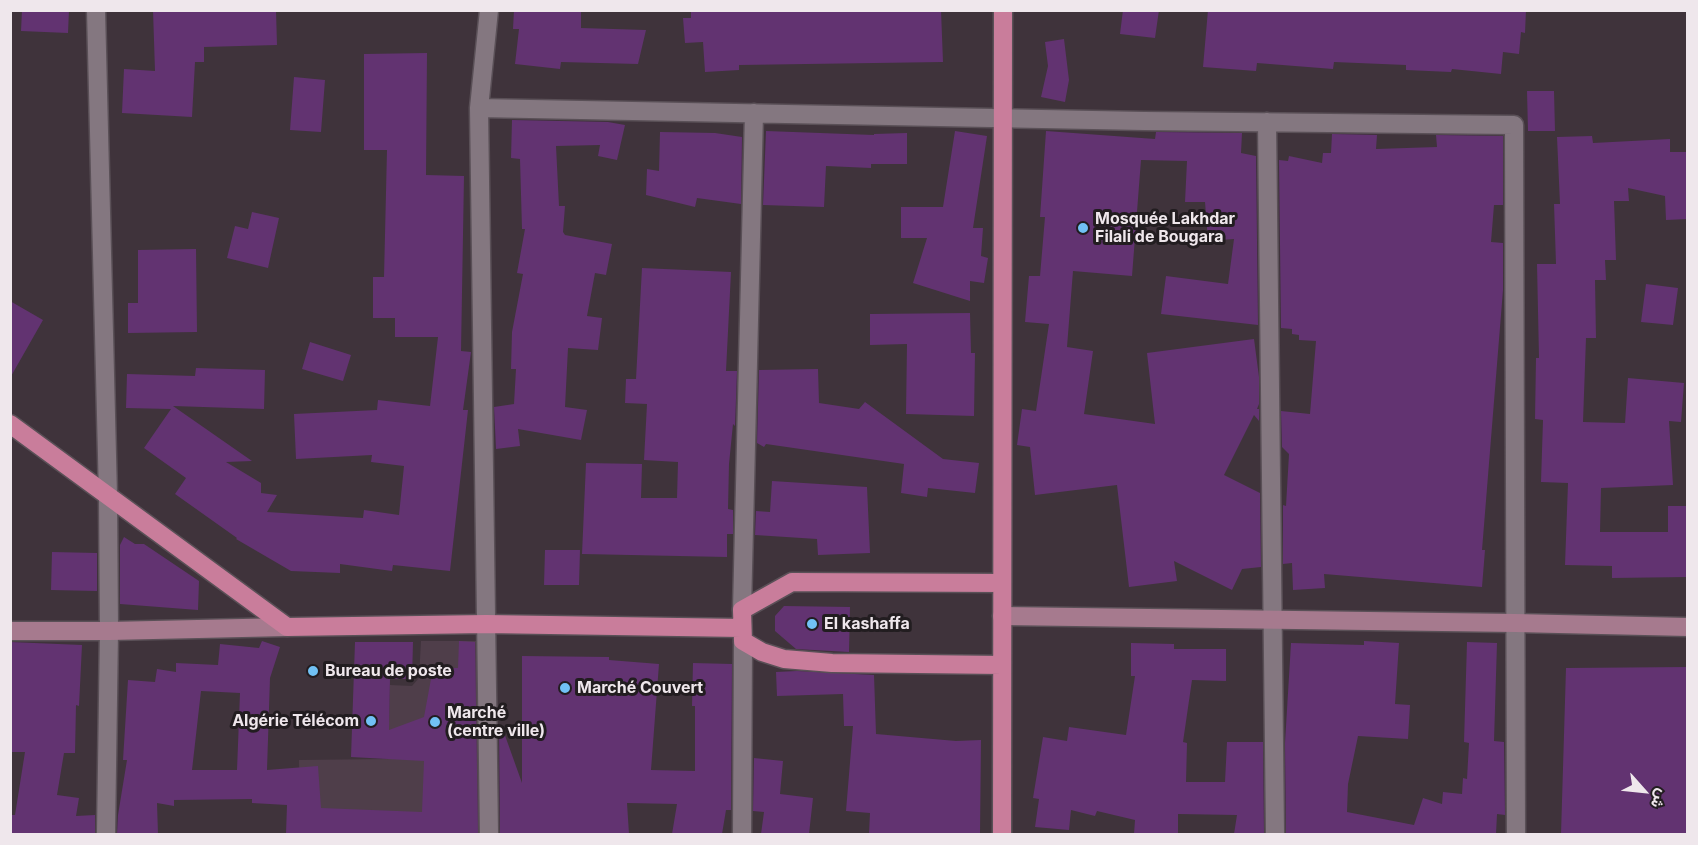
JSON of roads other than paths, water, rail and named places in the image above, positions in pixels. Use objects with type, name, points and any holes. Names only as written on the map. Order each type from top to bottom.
[{"type":"main road","points":[[1002,834],[1003,10]]},
{"type":"main road","points":[[10,424],[287,627]]},
{"type":"main road","points":[[10,631],[109,632],[486,624],[742,626],[792,582],[1002,583]]},
{"type":"main road","points":[[1002,616],[1688,627]]},
{"type":"main road","points":[[742,626],[762,652],[784,659],[832,663],[1002,665]]},
{"type":"street","points":[[96,10],[108,496],[109,632],[106,834]]},
{"type":"street","points":[[489,10],[479,108],[489,834]]},
{"type":"street","points":[[479,108],[1514,126],[1516,834]]},
{"type":"street","points":[[742,834],[742,626],[754,113]]},
{"type":"street","points":[[1267,122],[1275,834]]},
{"type":"place","name":"Mosquée Lakhdar Filali de Bougara","points":[[1083,228]]},
{"type":"place","name":"El kashaffa","points":[[812,624]]},
{"type":"place","name":"Bureau de poste","points":[[313,671]]},
{"type":"place","name":"Marché Couvert","points":[[565,688]]},
{"type":"place","name":"Algérie Télécom","points":[[371,721]]},
{"type":"place","name":"Marché (centre ville)","points":[[435,722]]}]
